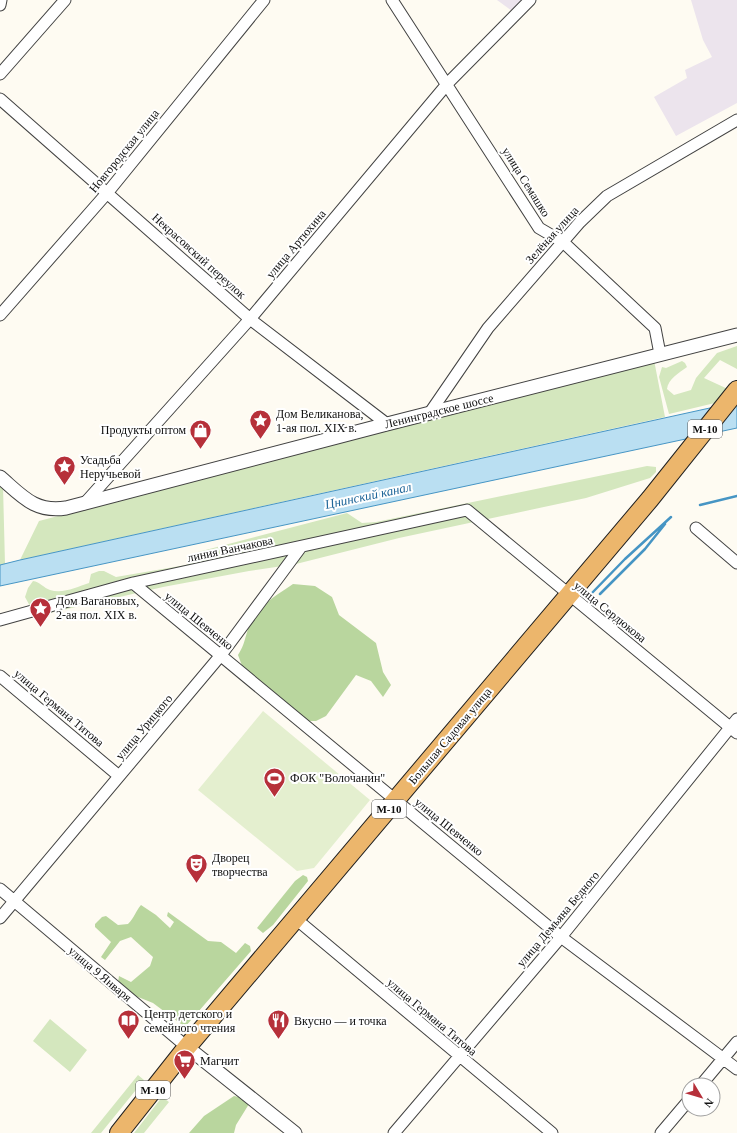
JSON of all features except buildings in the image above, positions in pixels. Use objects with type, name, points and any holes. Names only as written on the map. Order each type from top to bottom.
[{"type":"highway","name":"Большая Садовая улица","points":[[119,1133],[188,1047],[674,469],[737,390]]},
{"type":"street","points":[[0,5],[1,0]]},
{"type":"street","points":[[0,74],[65,0]]},
{"type":"street","name":"Новгородская улица","points":[[0,315],[108,192],[264,0]]},
{"type":"street","name":"улица Семашко","points":[[392,0],[448,84],[540,228],[563,242],[655,328],[660,354]]},
{"type":"street","name":"улица Артюхина","points":[[83,505],[250,319],[448,84],[530,0]]},
{"type":"street","name":"Некрасовский переулок","points":[[0,100],[108,192],[250,319],[387,424]]},
{"type":"street","name":"Зелёная улица","points":[[429,414],[488,328],[580,222],[608,196],[737,120]]},
{"type":"street","name":"Ленинградское шоссе","points":[[0,477],[26,500],[47,510],[83,505],[387,424],[737,335]]},
{"type":"street","name":"улица Сердюкова","points":[[467,510],[569,595],[735,726]]},
{"type":"street","name":"линия Ванчакова","points":[[0,620],[132,583],[467,510]]},
{"type":"street","points":[[696,528],[737,563]]},
{"type":"street","name":"улица Урицкого","points":[[0,918],[221,655],[300,547]]},
{"type":"street","name":"улица Шевченко","points":[[132,583],[561,937],[737,1069]]},
{"type":"street","name":"улица Германа Титова","points":[[0,676],[119,776]]},
{"type":"street","name":"улица Демьяна Бедного","points":[[394,1133],[561,937],[735,726]]},
{"type":"street","name":"улица 9 Января","points":[[0,889],[188,1047],[295,1133]]},
{"type":"street","name":"улица Германа Титова","points":[[296,919],[459,1057],[552,1133]]},
{"type":"street","points":[[708,1077],[737,1042]]},
{"type":"street","points":[[661,1133],[681,1109]]},
{"type":"shaded area","points":[[497,0],[523,0],[512,11]]},
{"type":"shaded area","points":[[691,0],[737,0],[737,103],[676,136],[654,97],[687,78],[685,70],[712,57],[703,40]]},
{"type":"green space","points":[[737,346],[737,369],[720,360],[704,378],[730,390],[719,402],[669,414],[659,377],[662,367],[666,368],[682,361],[687,367],[674,376],[669,382],[667,389],[674,395],[691,390],[696,378],[717,353]]},
{"type":"green space","points":[[654,360],[665,417],[20,560],[39,521]]},
{"type":"green space","points":[[647,466],[656,467],[656,472],[650,478],[586,498],[399,538],[296,564],[163,587],[41,615],[31,608],[25,597],[28,588],[33,581],[50,590],[70,590],[89,583],[91,574],[99,571],[104,571],[116,577],[186,565],[190,563],[198,552],[347,513],[362,523],[376,522]]},
{"type":"green space","points":[[0,484],[3,486],[5,564],[0,565]]},
{"type":"green space","points":[[293,584],[315,586],[332,597],[339,615],[376,643],[383,672],[391,685],[383,697],[371,681],[356,675],[326,716],[316,721],[306,721],[244,671],[238,655],[249,626],[262,607]]},
{"type":"green space","points":[[263,711],[370,800],[314,868],[297,871],[198,790]]},
{"type":"green space","points":[[303,875],[307,877],[308,881],[273,925],[263,933],[257,928],[295,881]]},
{"type":"green space","points":[[141,905],[156,915],[170,928],[174,922],[167,916],[168,912],[208,941],[221,942],[236,953],[245,943],[250,946],[251,951],[185,1027],[153,1003],[133,995],[118,982],[119,976],[131,982],[150,966],[153,957],[131,937],[120,941],[105,960],[101,957],[111,942],[95,927],[95,924],[102,917],[106,916],[118,925],[128,924]]},
{"type":"green space","points":[[50,1019],[87,1050],[70,1072],[33,1041]]},
{"type":"green space","points":[[138,1075],[144,1080],[101,1133],[91,1133]]},
{"type":"green space","points":[[234,1096],[243,1098],[249,1104],[236,1125],[234,1133],[189,1133],[204,1116]]},
{"type":"green space","points":[[162,1097],[169,1102],[144,1133],[134,1133]]},
{"type":"water","name":"Цнинский канал","points":[[737,402],[737,428],[0,586],[0,565],[20,560]]},
{"type":"waterway","points":[[700,505],[737,496]]},
{"type":"waterway","points":[[591,594],[625,559],[671,517]]},
{"type":"waterway","points":[[600,594],[645,549],[665,524]]},
{"type":"place","name":"Дом Великанова, 1-ая пол. XIX в.","points":[[261,440]]},
{"type":"place","name":"Продукты оптом","points":[[201,450]]},
{"type":"place","name":"Усадьба Неручьевой","points":[[65,486]]},
{"type":"place","name":"Дом Вагановых, 2-ая пол. XIX в.","points":[[40,628]]},
{"type":"place","name":"ФОК \"Волочанин\"","points":[[274,798]]},
{"type":"place","name":"Дворец творчества","points":[[197,884]]},
{"type":"place","name":"Центр детского и семейного чтения","points":[[129,1040]]},
{"type":"place","name":"Вкусно — и точка","points":[[278,1040]]},
{"type":"place","name":"Магнит","points":[[184,1080]]}]
